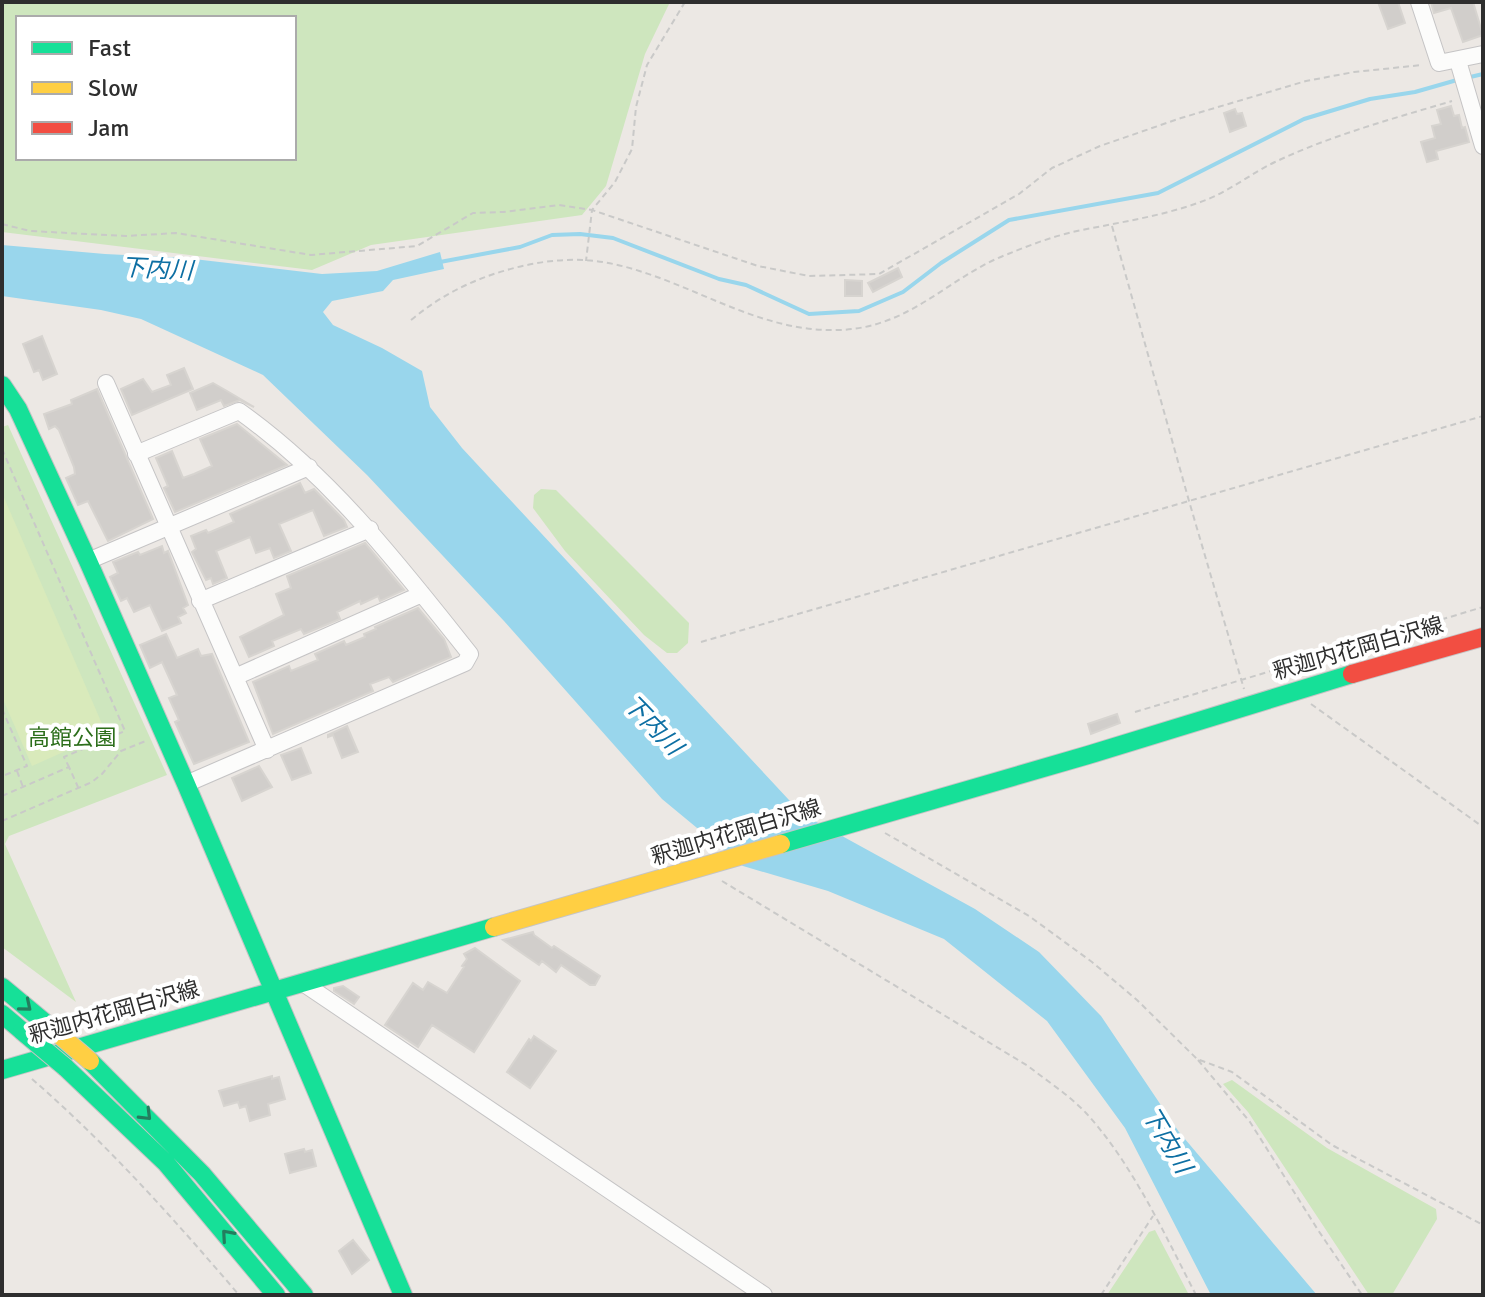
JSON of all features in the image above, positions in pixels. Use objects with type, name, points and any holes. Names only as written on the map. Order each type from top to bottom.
[{"type":"main road","points":[[2,385],[10,412],[88,561],[403,1295]]},
{"type":"main road","name":"釈迦内花岡白沢線","points":[[9,1068],[1483,637]]},
{"type":"main road","points":[[2,987],[90,1061],[179,1147],[224,1196],[304,1295]]},
{"type":"main road","points":[[2,1014],[65,1067],[166,1163],[276,1295]]},
{"type":"street","points":[[1419,2],[1439,63],[1459,66],[1483,54]]},
{"type":"street","points":[[1459,66],[1473,92],[1483,146]]},
{"type":"street","points":[[106,383],[267,750]]},
{"type":"street","points":[[136,454],[239,411],[309,467],[370,529],[470,654],[465,663],[186,784]]},
{"type":"street","points":[[88,561],[309,467]]},
{"type":"street","points":[[200,601],[370,529]]},
{"type":"street","points":[[235,677],[422,594]]},
{"type":"street","points":[[303,983],[764,1295]]},
{"type":"path","points":[[586,261],[592,210],[615,182],[632,149],[636,107],[647,65],[685,2]]},
{"type":"path","points":[[2,224],[30,231],[126,236],[176,233],[311,255],[417,246],[473,213],[559,205],[592,210],[758,266],[809,276],[879,274],[1019,194],[1052,168],[1100,146],[1306,81],[1354,72],[1439,63]]},
{"type":"path","points":[[411,320],[436,299],[485,276],[534,262],[586,261],[636,271],[735,311],[781,324],[841,330],[865,326],[905,313],[1005,255],[1073,232],[1161,215],[1209,199],[1273,163],[1351,129],[1473,92]]},
{"type":"path","points":[[1111,225],[1249,705]]},
{"type":"path","points":[[701,642],[1483,416]]},
{"type":"path","points":[[2,449],[125,731],[64,757],[78,788]]},
{"type":"path","points":[[1135,712],[1483,607]]},
{"type":"path","points":[[1294,692],[1483,827]]},
{"type":"path","points":[[2,709],[27,766],[5,775],[2,769]]},
{"type":"path","points":[[2,821],[78,788],[102,774],[121,751],[164,734]]},
{"type":"path","points":[[2,796],[69,767]]},
{"type":"path","points":[[16,770],[23,787]]},
{"type":"path","points":[[886,833],[1029,916],[1137,1000],[1197,1059],[1250,1122],[1362,1295]]},
{"type":"path","points":[[705,866],[1039,1074],[1087,1115],[1121,1160],[1196,1295]]},
{"type":"path","points":[[1197,1059],[1232,1072],[1332,1145],[1483,1225]]},
{"type":"path","points":[[9,1068],[72,1114],[154,1195],[239,1295]]},
{"type":"path","points":[[1101,1295],[1154,1215]]},
{"type":"green space","points":[[2,2],[670,2],[645,54],[606,186],[582,215],[371,245],[312,270],[2,232]]},
{"type":"green space","name":"高館公園","points":[[8,425],[167,775],[9,836],[5,844],[76,1002],[2,947],[2,427]]},
{"type":"green space","points":[[541,489],[556,490],[689,623],[688,643],[677,653],[667,653],[644,635],[565,551],[533,508],[534,495]]},
{"type":"green space","points":[[2,493],[106,733],[32,766],[2,697]]},
{"type":"green space","points":[[1232,1080],[1327,1148],[1436,1209],[1437,1219],[1392,1295],[1369,1295],[1248,1112],[1223,1084]]},
{"type":"green space","points":[[1155,1230],[1189,1295],[1107,1295],[1149,1232]]},
{"type":"water","name":"下内川","points":[[2,245],[185,258],[322,274],[377,271],[440,252],[444,269],[393,280],[383,291],[332,301],[323,312],[333,325],[422,371],[430,407],[462,448],[802,814],[975,909],[1039,952],[1101,1016],[1179,1132],[1317,1295],[1211,1295],[1125,1128],[1047,1021],[944,939],[828,891],[743,866],[662,799],[504,621],[367,475],[263,375],[141,319],[2,296]]},
{"type":"building","points":[[1378,2],[1398,2],[1405,23],[1388,29]]},
{"type":"building","points":[[1431,2],[1473,2],[1483,35],[1463,42],[1451,8],[1434,13]]},
{"type":"building","points":[[1451,106],[1454,116],[1459,115],[1462,128],[1465,127],[1469,142],[1436,151],[1438,159],[1427,162],[1421,142],[1435,138],[1432,126],[1441,124],[1437,110]]},
{"type":"building","points":[[1235,109],[1237,114],[1242,113],[1246,126],[1230,132],[1224,113]]},
{"type":"building","points":[[898,268],[902,277],[873,292],[868,283]]},
{"type":"building","points":[[845,280],[862,281],[862,296],[845,296]]},
{"type":"building","points":[[42,336],[57,374],[43,380],[39,370],[34,372],[23,344]]},
{"type":"building","points":[[184,368],[193,389],[132,415],[121,389],[143,379],[152,392],[171,385],[167,375]]},
{"type":"building","points":[[213,383],[254,407],[240,400],[224,406],[221,400],[197,410],[190,393]]},
{"type":"building","points":[[97,389],[153,519],[108,541],[88,501],[78,505],[66,478],[75,474],[74,467],[59,430],[55,426],[49,429],[44,414],[72,404],[71,400]]},
{"type":"building","points":[[237,424],[287,465],[175,512],[164,488],[168,486],[156,458],[172,451],[183,478],[194,474],[212,466],[200,439]]},
{"type":"building","points":[[300,483],[305,493],[314,489],[347,527],[324,536],[313,510],[279,524],[291,551],[274,558],[270,548],[256,553],[250,537],[216,551],[227,578],[213,584],[211,578],[206,580],[192,552],[196,549],[191,536],[206,530],[208,533],[234,522],[230,514]]},
{"type":"building","points":[[365,543],[404,590],[380,601],[378,596],[361,604],[360,601],[337,612],[340,619],[304,634],[301,629],[272,641],[274,646],[249,657],[240,637],[284,615],[276,594],[291,588],[287,576]]},
{"type":"building","points":[[162,546],[164,553],[168,551],[188,605],[183,608],[186,613],[178,617],[181,623],[162,631],[150,605],[134,612],[127,598],[121,601],[110,577],[118,573],[113,562]]},
{"type":"building","points":[[418,608],[444,639],[451,657],[393,682],[389,677],[370,684],[373,691],[273,734],[253,682],[289,666],[291,671],[318,660],[315,654],[344,641],[346,645],[365,637],[364,634],[375,627]]},
{"type":"building","points":[[166,634],[177,658],[198,649],[201,656],[212,654],[249,742],[194,764],[175,722],[179,720],[169,698],[177,695],[162,662],[150,668],[140,645]]},
{"type":"building","points":[[1117,714],[1120,723],[1091,734],[1088,724]]},
{"type":"building","points":[[347,726],[358,752],[342,758],[333,735],[328,735]]},
{"type":"building","points":[[301,748],[311,773],[292,780],[281,755]]},
{"type":"building","points":[[259,766],[272,787],[242,801],[232,778]]},
{"type":"building","points":[[533,932],[552,948],[554,946],[600,976],[595,985],[590,985],[561,965],[556,972],[542,961],[539,965],[503,940]]},
{"type":"building","points":[[475,948],[520,981],[474,1052],[432,1025],[418,1047],[385,1025],[413,983],[423,990],[428,982],[447,993],[464,967],[467,959],[464,954]]},
{"type":"building","points":[[343,986],[359,997],[354,1004],[334,991],[334,988]]},
{"type":"building","points":[[534,1036],[556,1051],[530,1088],[507,1072]]},
{"type":"building","points":[[272,1076],[272,1079],[279,1077],[285,1099],[268,1104],[270,1115],[250,1121],[246,1106],[240,1108],[238,1102],[224,1106],[219,1091]]},
{"type":"building","points":[[304,1149],[305,1152],[312,1150],[316,1166],[290,1173],[285,1154]]},
{"type":"building","points":[[353,1240],[369,1260],[352,1274],[339,1251]]},
{"type":"waterway","points":[[1466,78],[1483,74]]},
{"type":"waterway","points":[[440,262],[520,247],[552,235],[580,234],[613,238],[719,279],[746,285],[809,314],[859,311],[903,292],[941,263],[1009,220],[1158,193],[1304,119],[1370,99],[1415,92],[1457,80]]},
{"type":"traffic: fast","points":[[2,385],[18,409],[88,561],[403,1295]]},
{"type":"traffic: fast","points":[[781,844],[1352,674]]},
{"type":"traffic: fast","points":[[2,1070],[494,927]]},
{"type":"traffic: fast","points":[[2,987],[49,1026]]},
{"type":"traffic: fast","points":[[2,1014],[22,1031]]},
{"type":"traffic: fast","points":[[22,1031],[65,1067]]},
{"type":"traffic: fast","points":[[90,1061],[202,1174],[304,1295]]},
{"type":"traffic: fast","points":[[65,1067],[166,1163],[276,1295]]},
{"type":"traffic: slow","points":[[494,927],[781,844]]},
{"type":"traffic: slow","points":[[49,1026],[90,1061]]},
{"type":"traffic: jam","points":[[1352,674],[1483,637]]}]
